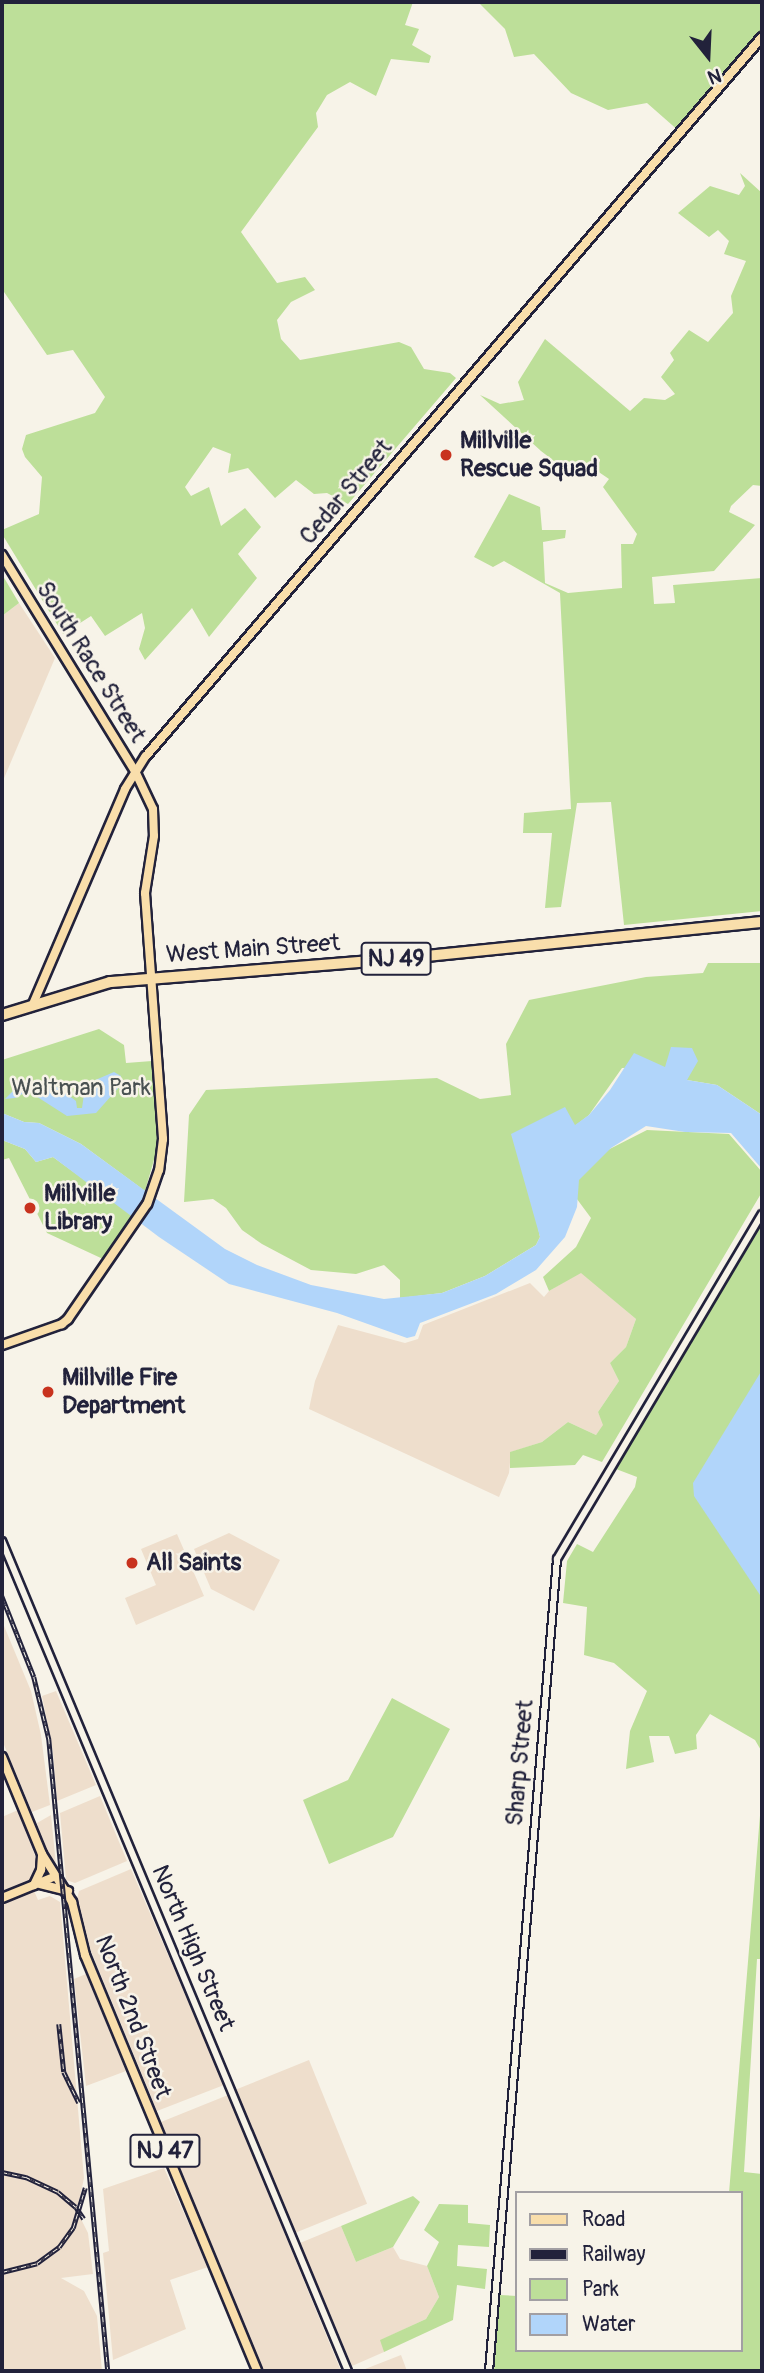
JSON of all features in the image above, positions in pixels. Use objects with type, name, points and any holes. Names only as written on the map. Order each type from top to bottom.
[{"type":"highway","name":"West Main Street","points":[[2,1015],[96,984],[397,959],[762,922]]},
{"type":"main road","name":"Cedar Street","points":[[33,1004],[135,771],[762,37]]},
{"type":"main road","name":"South Race Street","points":[[2,555],[149,796],[155,823],[145,884],[163,1139],[152,1194],[68,1319],[62,1324],[6,1344]]},
{"type":"main road","name":"North 2nd Street","points":[[2,1757],[41,1852],[68,1891],[85,1955],[257,2371]]},
{"type":"main road","points":[[34,1885],[41,1870],[41,1852]]},
{"type":"main road","points":[[2,1898],[56,1876]]},
{"type":"main road","points":[[34,1885],[52,1885],[68,1891]]},
{"type":"street","name":"Sharp Street","points":[[489,2371],[556,1559],[762,1214]]},
{"type":"street","name":"North High Street","points":[[2,1541],[348,2371]]},
{"type":"shaded area","points":[[19,603],[55,658],[2,783],[2,616]]},
{"type":"shaded area","points":[[581,1272],[636,1319],[626,1347],[610,1363],[619,1381],[598,1412],[604,1425],[596,1435],[568,1422],[542,1442],[511,1452],[509,1473],[499,1497],[309,1409],[315,1381],[338,1325],[405,1343],[418,1339],[423,1325],[530,1283],[544,1297],[549,1291]]},
{"type":"shaded area","points":[[229,1533],[280,1560],[254,1611],[211,1589],[194,1549]]},
{"type":"shaded area","points":[[177,1534],[204,1596],[136,1625],[125,1598],[156,1585],[141,1549]]},
{"type":"shaded area","points":[[2,1621],[31,1691],[41,1735],[50,1805],[32,1812],[2,1740]]},
{"type":"shaded area","points":[[56,1691],[96,1785],[57,1801],[53,1752],[42,1696]]},
{"type":"shaded area","points":[[100,1796],[127,1861],[75,1883],[66,1880],[60,1813]]},
{"type":"shaded area","points":[[18,1810],[38,1864],[34,1877],[2,1892],[2,1817]]},
{"type":"shaded area","points":[[51,1815],[56,1865],[44,1848],[37,1823]]},
{"type":"shaded area","points":[[131,1869],[224,2085],[157,2111],[88,1944],[77,1899],[79,1891]]},
{"type":"shaded area","points":[[32,1886],[38,1900],[50,1896],[60,1902],[84,2178],[77,2211],[88,2233],[93,2274],[61,2278],[84,2291],[97,2316],[102,2371],[2,2371],[2,1898]]},
{"type":"shaded area","points":[[86,1974],[126,2071],[86,2086],[74,1979]]},
{"type":"shaded area","points":[[309,2060],[367,2204],[293,2234],[235,2090]]},
{"type":"shaded area","points":[[228,2095],[341,2371],[263,2371],[161,2122]]},
{"type":"shaded area","points":[[164,2168],[208,2267],[170,2280],[186,2329],[113,2360],[103,2253],[109,2251],[103,2189]]},
{"type":"shaded area","points":[[341,2226],[356,2262],[393,2247],[400,2259],[427,2266],[439,2297],[426,2319],[381,2340],[384,2352],[352,2366],[300,2243]]},
{"type":"shaded area","points":[[401,2355],[407,2371],[360,2371]]},
{"type":"green space","points":[[2,2],[413,2],[405,25],[419,29],[412,45],[431,56],[429,63],[391,59],[376,96],[350,82],[327,95],[316,113],[318,127],[241,232],[277,283],[305,277],[315,290],[291,302],[277,320],[281,339],[300,360],[399,342],[411,347],[424,369],[450,373],[456,378],[348,504],[327,493],[314,494],[296,480],[275,498],[248,468],[228,473],[231,454],[213,447],[185,487],[191,496],[209,487],[221,526],[245,508],[261,527],[238,554],[257,578],[209,637],[192,608],[145,660],[139,649],[145,628],[142,613],[105,636],[91,616],[63,634],[2,534],[2,530],[39,514],[42,477],[25,457],[22,449],[26,435],[95,413],[105,397],[73,350],[47,355],[2,289]]},
{"type":"green space","points":[[478,2],[762,2],[762,37],[680,132],[647,103],[608,110],[571,93],[534,54],[514,57],[505,29]]},
{"type":"green space","points":[[740,173],[762,193],[762,486],[753,485],[731,506],[729,512],[755,525],[714,571],[652,577],[654,604],[675,603],[673,585],[762,578],[762,911],[624,925],[611,802],[577,803],[561,907],[545,908],[552,833],[523,833],[524,813],[571,809],[560,593],[504,561],[493,567],[474,557],[509,494],[540,507],[542,530],[566,530],[565,538],[543,542],[545,583],[568,593],[622,588],[621,544],[633,544],[637,534],[603,487],[609,479],[584,462],[571,474],[541,451],[480,395],[500,404],[524,400],[518,382],[545,339],[630,411],[644,398],[665,400],[675,394],[661,377],[674,360],[670,353],[689,330],[708,342],[733,313],[731,296],[746,261],[724,254],[729,241],[718,230],[709,237],[678,213],[710,186],[739,195],[745,186]]},
{"type":"green space","points":[[2,577],[19,603],[2,616]]},
{"type":"green space","points":[[708,963],[762,963],[762,1115],[717,1085],[687,1080],[665,1067],[622,1068],[589,1115],[575,1126],[536,1218],[540,1237],[536,1245],[485,1276],[442,1293],[400,1298],[400,1280],[384,1265],[356,1274],[311,1270],[242,1230],[226,1208],[213,1199],[184,1202],[189,1115],[206,1090],[437,1078],[480,1099],[511,1095],[506,1044],[529,1000],[646,977],[703,973]]},
{"type":"green space","name":"Waltman Park","points":[[99,1029],[124,1045],[126,1063],[152,1061],[158,1146],[145,1191],[81,1144],[39,1123],[24,1122],[2,1113],[2,1060]]},
{"type":"green space","points":[[647,1130],[729,1134],[762,1172],[762,1192],[602,1462],[583,1455],[575,1465],[510,1468],[510,1452],[542,1442],[568,1422],[596,1435],[603,1425],[598,1412],[619,1381],[610,1363],[626,1347],[636,1319],[581,1273],[549,1291],[543,1277],[576,1247],[591,1218],[571,1191],[586,1161]]},
{"type":"green space","points":[[2,1140],[25,1149],[36,1162],[53,1157],[134,1216],[103,1259],[47,1233],[9,1158],[2,1160]]},
{"type":"green space","points":[[762,1223],[762,1752],[755,1740],[710,1714],[696,1735],[697,1749],[675,1754],[669,1736],[649,1736],[654,1762],[626,1769],[630,1731],[647,1691],[614,1663],[584,1655],[587,1607],[563,1603],[567,1561],[577,1544],[593,1552],[635,1487],[637,1477],[616,1469]]},
{"type":"green space","points":[[392,1698],[450,1729],[393,1837],[329,1864],[303,1800],[348,1780]]},
{"type":"green space","points":[[762,1791],[762,1959],[757,1959],[744,2172],[762,2174],[762,2371],[494,2371],[500,2295],[516,2296],[516,2352],[743,2352],[743,2191],[729,2191]]},
{"type":"green space","points":[[413,2196],[420,2202],[393,2247],[356,2262],[341,2226]]},
{"type":"green space","points":[[439,2204],[468,2205],[468,2223],[490,2225],[489,2247],[458,2245],[457,2266],[487,2269],[485,2289],[457,2285],[453,2320],[384,2352],[380,2340],[426,2319],[439,2297],[427,2266],[439,2242],[424,2230]]},
{"type":"water","points":[[671,1047],[692,1048],[698,1061],[687,1080],[717,1085],[762,1115],[762,1169],[731,1133],[685,1132],[646,1126],[611,1148],[579,1180],[577,1207],[565,1237],[536,1270],[496,1294],[420,1323],[415,1336],[407,1338],[337,1313],[229,1284],[159,1237],[53,1157],[36,1162],[25,1149],[2,1140],[2,1113],[24,1122],[39,1123],[81,1144],[225,1249],[257,1265],[311,1285],[384,1299],[442,1293],[485,1276],[536,1245],[540,1237],[511,1134],[565,1107],[575,1125],[589,1115],[610,1090],[634,1053],[665,1067]]},
{"type":"water","points":[[114,1072],[121,1076],[120,1086],[96,1113],[67,1116],[28,1091],[15,1098],[5,1099],[13,1091],[26,1086],[41,1088],[52,1083],[76,1101],[77,1108],[82,1108],[84,1094],[93,1081]]},
{"type":"water","points":[[762,1370],[762,1598],[694,1496],[693,1483]]},
{"type":"railway","points":[[2,1596],[34,1677],[49,1739],[108,2371]]},
{"type":"railway","points":[[59,2024],[64,2072],[79,2103]]},
{"type":"railway","points":[[2,2172],[26,2177],[58,2192],[76,2207],[84,2219]]},
{"type":"railway","points":[[2,2272],[37,2263],[59,2247],[73,2228],[85,2188]]},
{"type":"place","name":"Millville Rescue Squad","points":[[446,455]]},
{"type":"place","name":"Millville Library","points":[[30,1208]]},
{"type":"place","name":"Millville Fire Department","points":[[48,1392]]},
{"type":"place","name":"All Saints","points":[[132,1563]]}]
